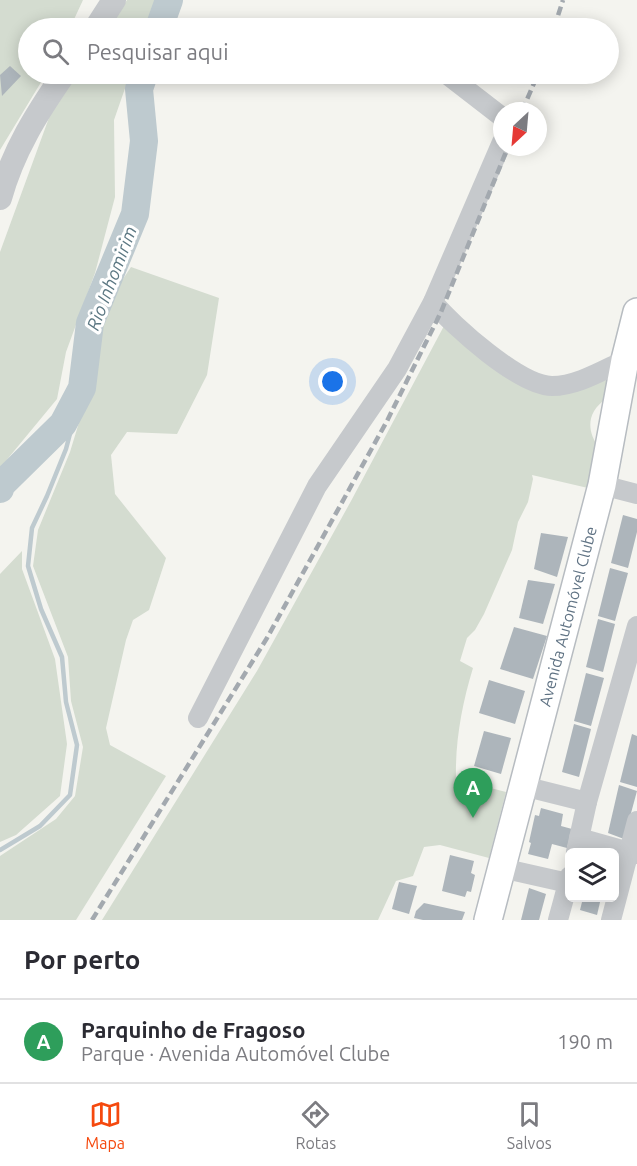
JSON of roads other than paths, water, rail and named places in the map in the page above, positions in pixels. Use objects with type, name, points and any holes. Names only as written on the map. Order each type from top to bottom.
[{"type":"main road","name":"Avenida Automóvel Clube","points":[[488,920],[602,484],[625,360],[637,312]]},
{"type":"street","points":[[102,18],[114,0]]},
{"type":"street","points":[[0,198],[17,150],[33,119],[57,84]]},
{"type":"street","points":[[459,84],[493,110]]},
{"type":"street","points":[[198,718],[317,486],[398,369],[433,302],[496,156]]},
{"type":"street","points":[[433,302],[449,320],[493,356],[514,371],[541,385],[571,383],[625,360]]},
{"type":"street","points":[[602,484],[637,494]]},
{"type":"street","points":[[633,853],[578,845],[587,802],[637,626]]},
{"type":"street","points":[[523,786],[587,802]]},
{"type":"street","points":[[611,920],[633,853],[637,821]]},
{"type":"street","points":[[501,868],[565,879]]},
{"type":"street","points":[[558,920],[565,891]]},
{"type":"waterway","name":"Rio Inhomirim","points":[[163,18],[169,0]]},
{"type":"waterway","name":"Rio Inhomirim","points":[[0,489],[1,485],[63,424],[82,388],[90,323],[135,214],[144,141],[139,89],[141,84]]},
{"type":"waterway","points":[[0,850],[40,826],[70,795],[77,745],[66,702],[62,657],[41,609],[28,566],[32,528],[66,449],[82,388]]},
{"type":"railway","points":[[557,18],[563,0]]},
{"type":"railway","points":[[526,102],[534,84]]},
{"type":"railway","points":[[92,920],[267,638],[387,421],[441,312],[504,156]]},
{"type":"place","name":"Parquinho de Fragoso","points":[[473,818]]}]
